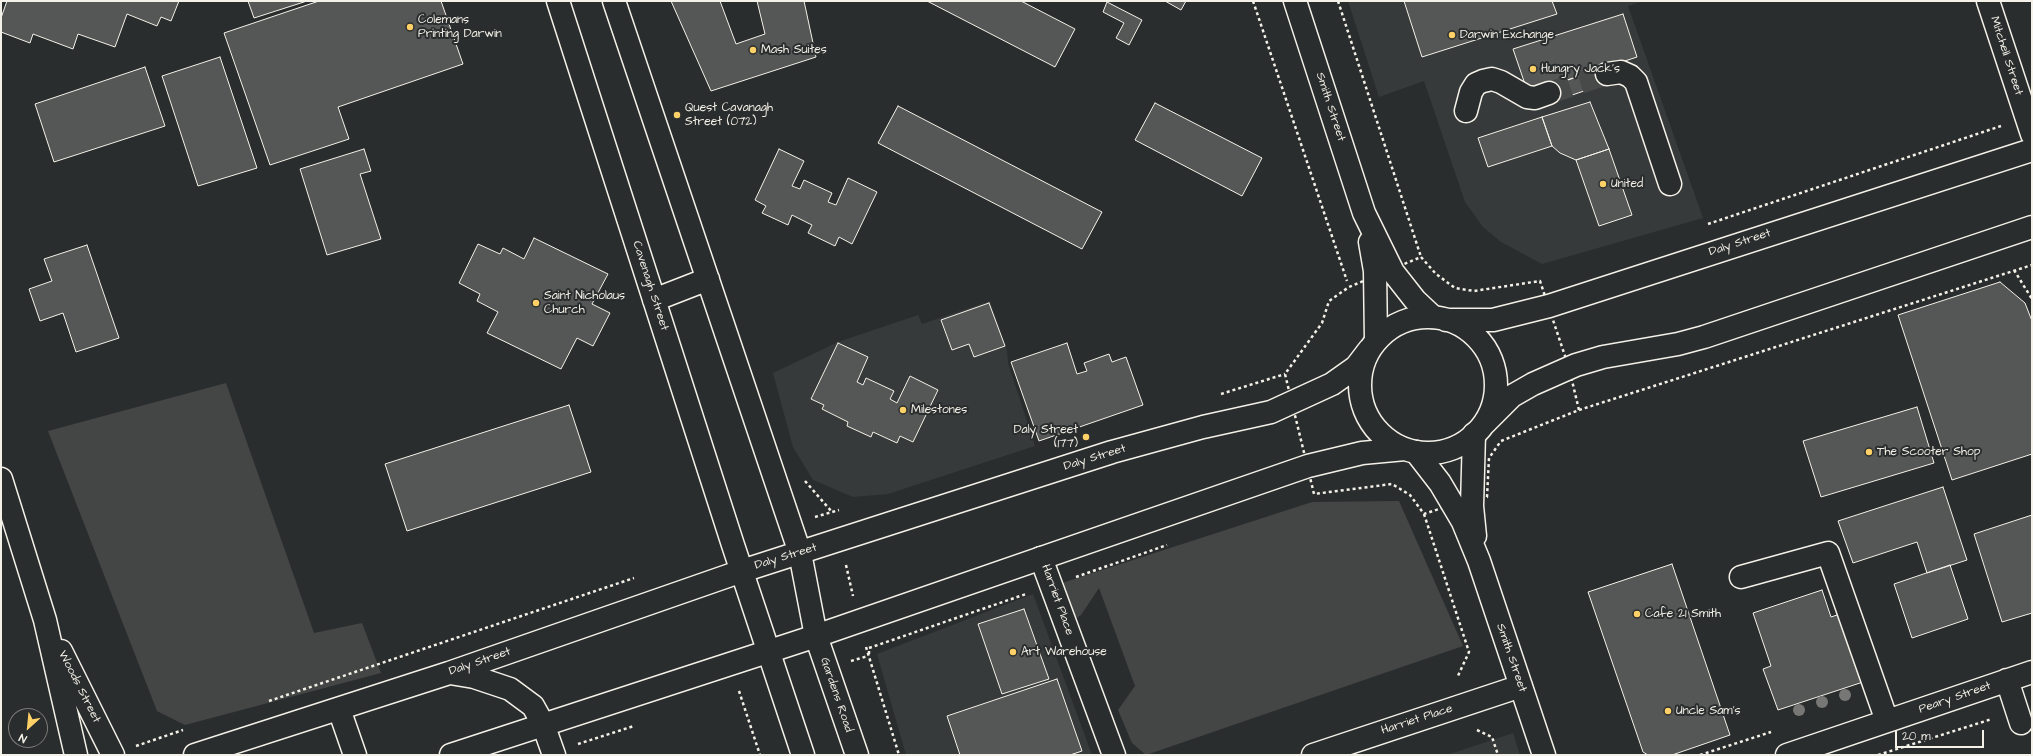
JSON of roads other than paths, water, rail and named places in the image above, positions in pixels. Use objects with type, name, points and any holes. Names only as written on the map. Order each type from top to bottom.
[{"type":"main road","name":"Cavenagh Street","points":[[558,1],[769,651]]},
{"type":"main road","points":[[614,1],[800,553]]},
{"type":"main road","name":"Smith Street","points":[[1295,1],[1364,213],[1375,271],[1372,345]]},
{"type":"main road","name":"Mitchell Street","points":[[1988,1],[2032,134]]},
{"type":"main road","points":[[1607,74],[1621,72],[1630,76],[1636,82],[1670,184]]},
{"type":"main road","points":[[1466,112],[1471,92],[1476,84],[1483,81],[1492,79],[1501,82],[1527,97],[1535,98],[1549,93]]},
{"type":"main road","name":"Daly Street","points":[[1440,319],[1493,320],[1549,306],[2032,150]]},
{"type":"main road","name":"Smith Street","points":[[1364,213],[1393,272],[1415,300],[1440,319]]},
{"type":"main road","points":[[451,755],[816,636],[1308,466],[1362,453],[1411,450],[1441,451],[1452,448],[1479,430],[1512,396],[1532,384],[1576,365],[1603,357],[1678,344],[1704,337],[2032,227]]},
{"type":"main road","points":[[654,300],[708,279]]},
{"type":"main road","points":[[1411,450],[1389,441],[1380,433],[1368,418],[1363,407],[1360,379],[1363,364],[1372,345],[1396,324],[1422,317],[1440,319],[1460,325],[1472,334],[1482,345],[1490,357],[1495,375],[1496,386],[1491,411],[1479,430]]},
{"type":"main road","name":"Daly Street","points":[[195,755],[449,673],[742,571],[1112,452],[1202,427],[1271,412],[1332,384],[1356,367],[1372,345]]},
{"type":"main road","name":"Smith Street","points":[[1479,430],[1472,506],[1473,526],[1479,561]]},
{"type":"main road","name":"Smith Street","points":[[1411,450],[1451,500],[1463,522],[1479,561],[1544,755]]},
{"type":"main road","name":"Woods Street","points":[[1,480],[45,620],[76,755]]},
{"type":"main road","name":"Gardens Road","points":[[800,553],[816,636],[857,755]]},
{"type":"main road","points":[[1741,577],[1828,553],[1887,721]]},
{"type":"main road","name":"Harriet Place","points":[[1042,558],[1090,664],[1114,755]]},
{"type":"main road","name":"Woods Street","points":[[45,620],[112,754]]},
{"type":"main road","points":[[769,651],[804,755]]},
{"type":"main road","name":"Peary Street","points":[[1787,755],[1829,748],[1887,721],[2032,672]]},
{"type":"main road","points":[[449,673],[474,677],[510,689],[533,706],[543,724],[554,755]]},
{"type":"main road","points":[[2007,680],[2019,717]]},
{"type":"main road","name":"Harriet Place","points":[[1314,755],[1521,686]]},
{"type":"main road","points":[[340,709],[355,755]]},
{"type":"tunnel","points":[[1549,93],[1607,74]]},
{"type":"place","name":"Colemans Printing Darwin","points":[[410,27]]},
{"type":"place","name":"Darwin Exchange","points":[[1452,35]]},
{"type":"place","name":"Mash Suites","points":[[753,50]]},
{"type":"place","name":"Hungry Jack's","points":[[1533,69]]},
{"type":"place","name":"Quest Cavanagh Street (072)","points":[[677,115]]},
{"type":"place","name":"United","points":[[1603,184]]},
{"type":"place","name":"Saint Nicholaus Church","points":[[536,303]]},
{"type":"place","name":"Milestones","points":[[903,410]]},
{"type":"place","name":"Daly Street (177)","points":[[1086,437]]},
{"type":"place","name":"The Scooter Shop","points":[[1869,452]]},
{"type":"place","name":"Cafe 21 Smith","points":[[1637,614]]},
{"type":"place","name":"Art Warehouse","points":[[1013,652]]},
{"type":"place","name":"Uncle Sam's","points":[[1668,711]]}]
